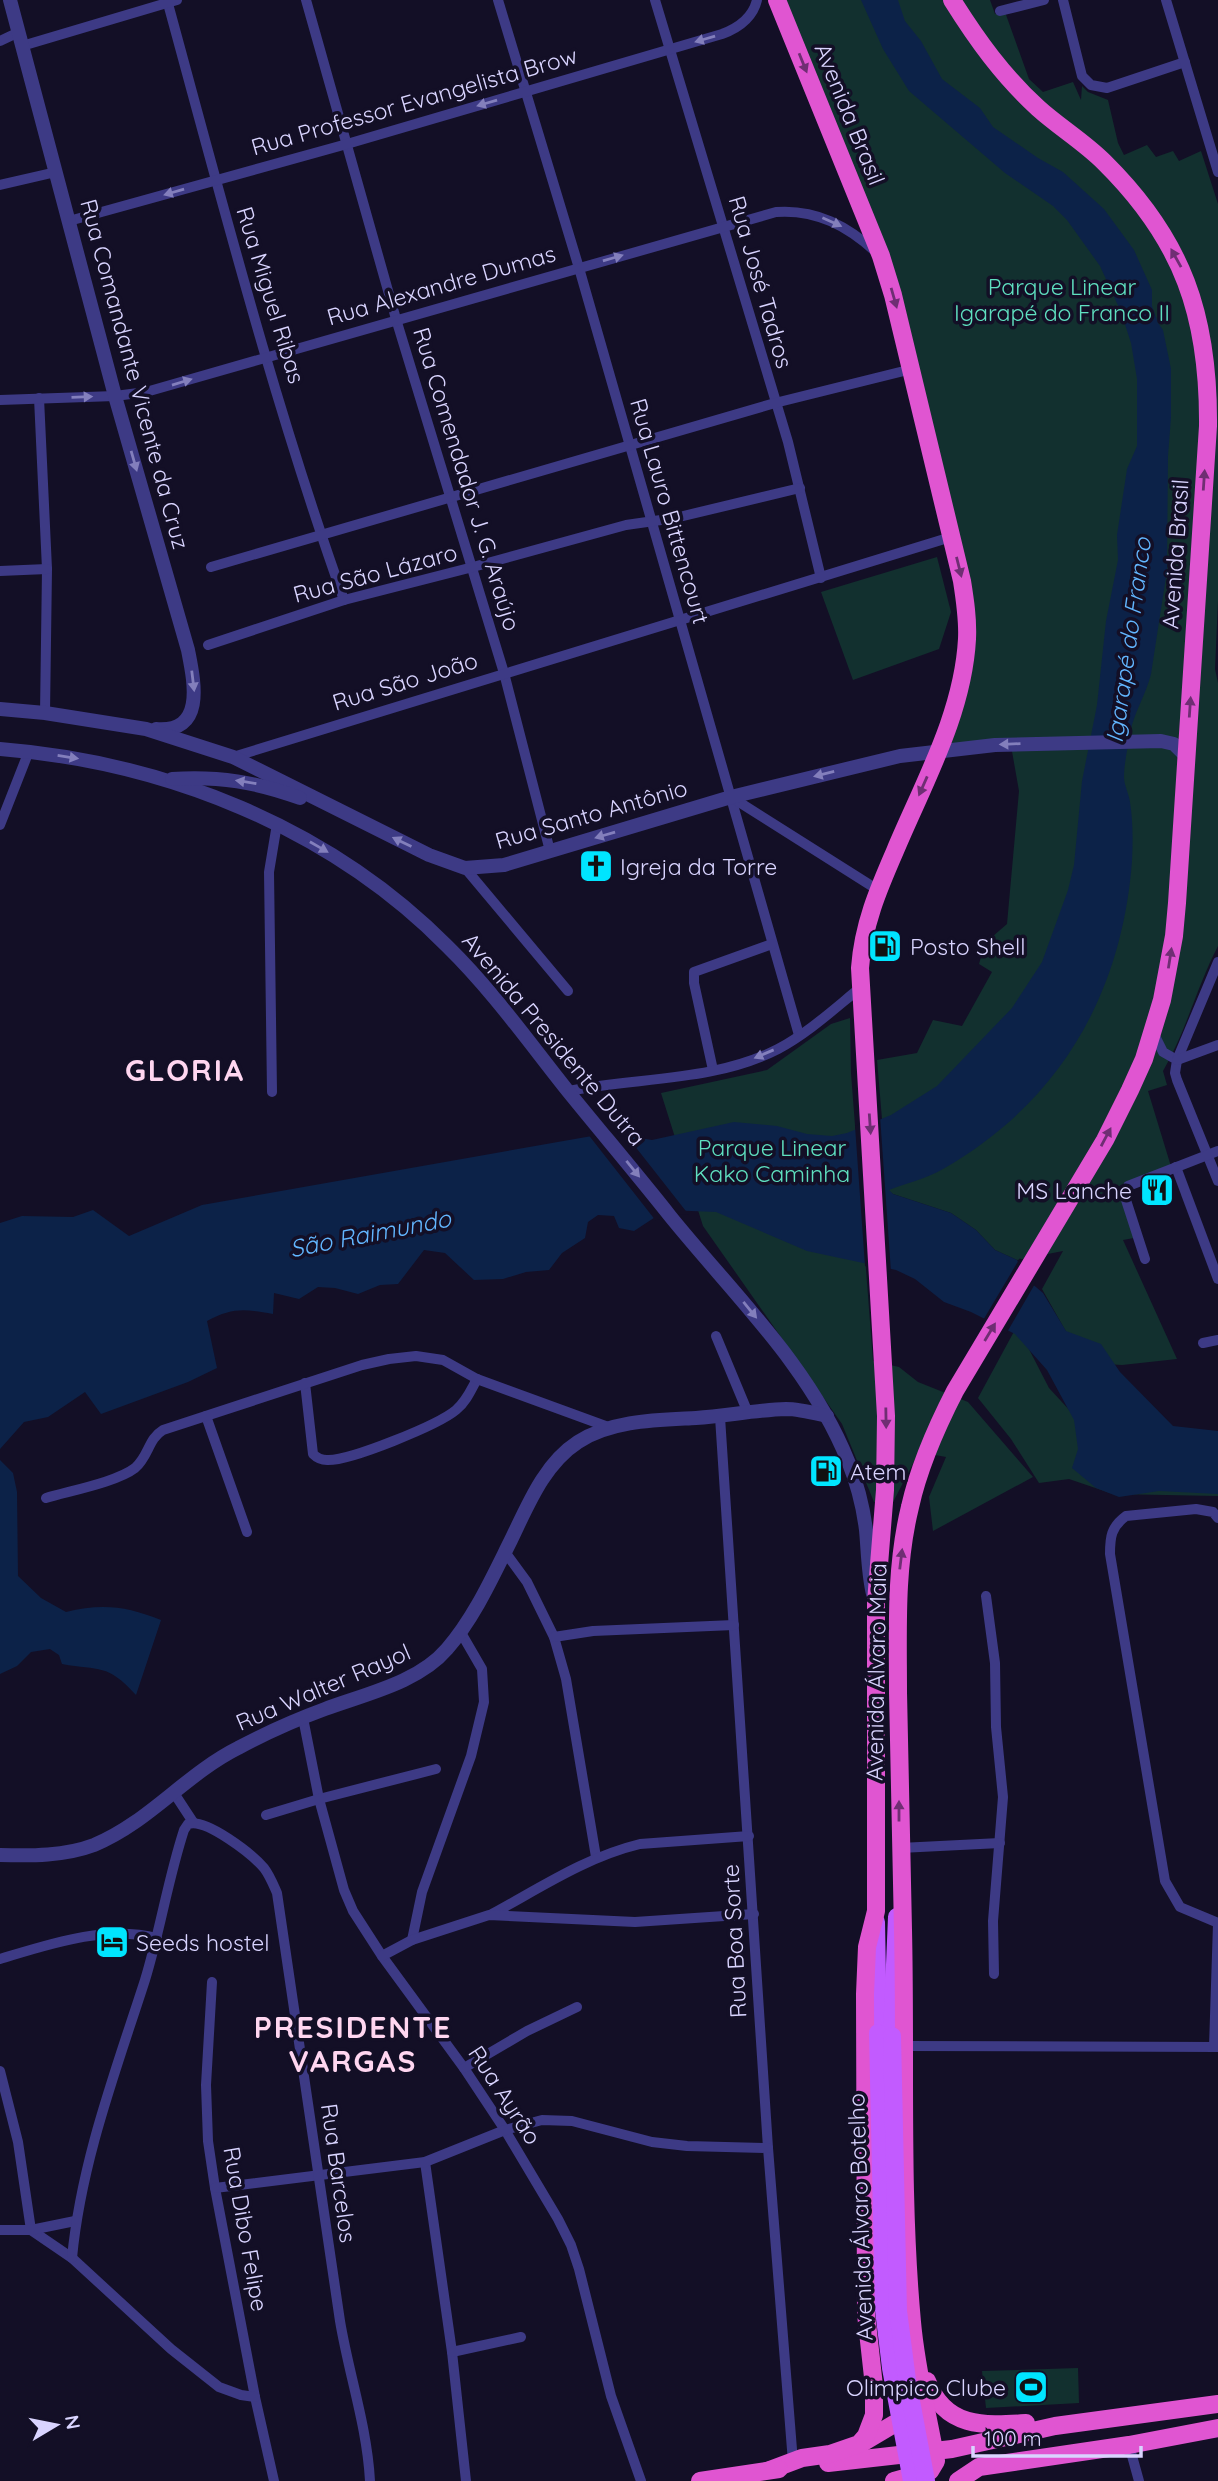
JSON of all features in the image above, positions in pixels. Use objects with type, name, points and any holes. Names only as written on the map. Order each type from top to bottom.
[{"type":"highway","name":"Avenida Brasil","points":[[777,0],[881,256],[912,369],[967,612],[967,640],[957,697],[939,751],[871,906],[863,941],[860,988],[865,1056]]},
{"type":"highway","name":"Avenida Brasil","points":[[952,0],[972,33],[1001,71],[1040,110],[1102,160],[1135,195],[1158,226],[1181,267],[1196,308],[1208,381],[1208,426],[1174,936],[1162,1000],[1144,1059],[1105,1140],[1080,1182]]},
{"type":"highway","name":"Avenida Álvaro Maia","points":[[865,1056],[884,1350],[886,1452],[876,1602],[876,1911]]},
{"type":"highway","name":"Avenida Álvaro Maia","points":[[900,1880],[899,1580],[909,1507],[921,1465],[954,1391],[1080,1182]]},
{"type":"highway","points":[[859,2444],[866,2436],[874,2415],[873,2371],[866,2302],[865,1983],[867,1947],[876,1911]]},
{"type":"highway","points":[[891,2038],[916,2347],[936,2461],[930,2471],[894,2481]]},
{"type":"highway","points":[[916,2347],[933,2395],[960,2419],[985,2425],[1030,2423],[1055,2426]]},
{"type":"highway","points":[[873,2371],[886,2389],[895,2393],[908,2390],[921,2379]]},
{"type":"highway","points":[[700,2481],[934,2451],[1055,2426],[1218,2404]]},
{"type":"highway","points":[[770,2470],[859,2444],[906,2420],[916,2419],[929,2423]]},
{"type":"highway","points":[[958,2481],[979,2467],[1129,2445],[1218,2428]]},
{"type":"highway","points":[[972,2481],[995,2465]]},
{"type":"main road","points":[[891,2038],[894,1943],[900,1880]]},
{"type":"main road","name":"Avenida Álvaro Maia","points":[[876,1911],[891,2038],[898,2311],[907,2380],[926,2481]]},
{"type":"main road","name":"Avenida Álvaro Botelho","points":[[891,2038],[884,2310],[891,2368],[912,2481]]},
{"type":"street","name":"Rua Comandante Vicente da Cruz","points":[[10,0],[115,396],[172,589],[194,682],[195,701],[191,713],[182,722],[164,730],[146,729]]},
{"type":"street","name":"Rua Comendador J. G. Araújo","points":[[306,0],[396,320],[504,673],[550,851]]},
{"type":"street","name":"Rua Lauro Bittencourt","points":[[498,0],[579,268],[799,1035]]},
{"type":"street","name":"Rua José Tadros","points":[[655,0],[800,488],[821,578]]},
{"type":"street","name":"Rua Professor Evangelista Brow","points":[[69,221],[347,144],[733,30],[750,14],[757,0]]},
{"type":"street","points":[[1000,11],[1044,0]]},
{"type":"street","points":[[1063,0],[1082,76],[1091,85],[1107,88],[1185,62]]},
{"type":"street","points":[[1166,0],[1214,143],[1218,173]]},
{"type":"street","points":[[0,41],[20,39],[171,1]]},
{"type":"street","name":"Rua Miguel Ribas","points":[[171,1],[214,180],[321,533],[344,600]]},
{"type":"street","points":[[0,185],[56,172]]},
{"type":"street","name":"Rua Alexandre Dumas","points":[[0,400],[115,396],[169,386],[776,212],[809,213],[834,222],[881,256]]},
{"type":"street","points":[[211,567],[775,403],[912,369]]},
{"type":"street","points":[[38,398],[47,569],[45,713]]},
{"type":"street","name":"Rua São Lázaro","points":[[208,645],[344,600],[473,568],[626,525],[800,488]]},
{"type":"street","name":"Rua São João","points":[[233,757],[951,537]]},
{"type":"street","points":[[0,571],[47,569]]},
{"type":"street","points":[[0,709],[45,713],[146,729],[233,757]]},
{"type":"street","name":"Rua Santo Antônio","points":[[233,757],[429,855],[465,868],[504,865],[732,797],[876,761],[939,751],[995,745],[1149,741],[1174,744],[1187,757]]},
{"type":"street","name":"Avenida Presidente Dutra","points":[[0,749],[107,763],[226,800],[335,856],[397,900],[445,943],[493,996],[705,1259],[768,1332],[827,1416],[849,1463],[861,1500]]},
{"type":"street","points":[[0,825],[29,751]]},
{"type":"street","points":[[163,779],[218,778],[262,785],[357,820]]},
{"type":"street","points":[[732,797],[878,890]]},
{"type":"street","points":[[272,1092],[270,872],[277,824]]},
{"type":"street","points":[[465,868],[568,991]]},
{"type":"street","points":[[713,1070],[694,972],[772,944]]},
{"type":"street","points":[[1218,962],[1177,1059],[1175,1073],[1213,1153],[1218,1181]]},
{"type":"street","points":[[568,1091],[713,1070],[746,1062],[799,1035],[860,988]]},
{"type":"street","points":[[1154,1025],[1153,1031],[1163,1052]]},
{"type":"street","points":[[1144,1059],[1151,1053],[1163,1052],[1177,1059],[1218,1045]]},
{"type":"street","points":[[1145,1259],[1125,1197],[1128,1186],[1213,1153]]},
{"type":"street","points":[[1176,1167],[1218,1279]]},
{"type":"street","points":[[716,1336],[748,1413]]},
{"type":"street","points":[[1203,1343],[1218,1340]]},
{"type":"street","name":"Rua Walter Rayol","points":[[46,1497],[129,1472],[143,1459],[155,1434],[305,1383],[389,1359],[415,1356],[443,1360],[477,1379],[611,1428]]},
{"type":"street","points":[[305,1383],[313,1454],[318,1459],[326,1460],[345,1457],[403,1437],[443,1419],[466,1401],[477,1379]]},
{"type":"street","points":[[787,1409],[802,1404],[813,1393]]},
{"type":"street","name":"Rua Walter Rayol","points":[[0,1855],[47,1855],[92,1845],[125,1829],[214,1762],[237,1748],[303,1718],[390,1685],[431,1665],[447,1649],[482,1597],[536,1489],[555,1463],[579,1441],[611,1428],[646,1422],[787,1409],[827,1416]]},
{"type":"street","points":[[206,1416],[247,1532]]},
{"type":"street","name":"Rua Boa Sorte","points":[[720,1417],[768,2148],[793,2462]]},
{"type":"street","name":"Avenida Álvaro Maia","points":[[861,1500],[870,1582],[876,1602]]},
{"type":"street","points":[[891,2038],[1216,2047],[1218,1923],[1180,1907],[1164,1881],[1110,1554],[1110,1533],[1117,1522],[1126,1516],[1196,1509],[1213,1512],[1218,1518]]},
{"type":"street","points":[[505,1552],[525,1579],[554,1637],[566,1679],[596,1857]]},
{"type":"street","points":[[986,1596],[995,1663],[996,1727],[1003,1797],[993,1921],[994,1974]]},
{"type":"street","points":[[554,1637],[593,1631],[734,1625]]},
{"type":"street","points":[[412,1940],[422,1892],[471,1756],[484,1702],[482,1670],[460,1631]]},
{"type":"street","name":"Rua Ayrão","points":[[303,1718],[319,1799],[344,1889],[360,1925],[464,2068],[558,2218],[571,2245],[611,2396],[641,2481]]},
{"type":"street","points":[[266,1815],[436,1769]]},
{"type":"street","points":[[72,2258],[75,2221],[116,2064],[157,1938],[180,1842],[188,1824],[196,1822],[174,1793]]},
{"type":"street","name":"Rua Barcelos","points":[[196,1822],[231,1841],[262,1866],[271,1878],[276,1894],[345,2355],[363,2419],[370,2481]]},
{"type":"street","points":[[382,1956],[412,1940],[489,1915],[596,1857],[640,1844],[749,1836]]},
{"type":"street","points":[[900,1848],[1000,1843]]},
{"type":"street","points":[[489,1915],[635,1922],[754,1914]]},
{"type":"street","points":[[0,1959],[55,1942],[80,1938],[127,1934],[157,1938]]},
{"type":"street","name":"Rua Dibo Felipe","points":[[212,1982],[206,2096],[208,2141],[255,2397],[274,2481]]},
{"type":"street","points":[[464,2068],[527,2031],[577,2007]]},
{"type":"street","points":[[0,2071],[18,2142],[31,2230],[72,2258],[172,2349],[219,2387],[255,2397]]},
{"type":"street","points":[[215,2188],[425,2162],[505,2130],[555,2119],[652,2142],[687,2146],[768,2148]]},
{"type":"street","points":[[425,2162],[452,2352],[466,2481]]},
{"type":"street","points":[[0,2230],[31,2230],[75,2221]]},
{"type":"street","points":[[452,2352],[521,2337]]},
{"type":"street","points":[[1129,2445],[1139,2481]]},
{"type":"green space","name":"Parque Linear Igarapé do Franco II","points":[[785,0],[990,0],[995,14],[1005,12],[1029,79],[1043,92],[1073,82],[1081,100],[1082,86],[1088,92],[1108,100],[1118,143],[1124,155],[1147,145],[1156,157],[1173,151],[1179,161],[1201,151],[1218,204],[1218,601],[1215,669],[1218,683],[1218,946],[1163,1071],[1167,1085],[1148,1091],[1173,1173],[1125,1192],[1139,1237],[1123,1240],[1177,1359],[1122,1365],[1088,1363],[1073,1344],[1042,1289],[1063,1251],[1017,1260],[995,1250],[976,1230],[951,1213],[888,1190],[877,1060],[917,1053],[933,1020],[962,1026],[992,972],[979,964],[985,943],[1007,924],[1019,791],[1010,740],[947,744],[965,698],[974,650],[925,395],[905,308],[887,253]]},
{"type":"green space","points":[[937,557],[951,612],[939,649],[853,680],[821,592]]},
{"type":"green space","name":"Parque Linear Kako Caminha","points":[[850,1018],[851,1073],[873,1361],[899,1367],[918,1382],[968,1402],[1033,1477],[933,1531],[929,1497],[946,1457],[919,1452],[890,1508],[874,1502],[842,1424],[703,1226],[661,1093],[767,1070],[831,1024]]},
{"type":"green space","points":[[1017,1326],[1049,1388],[1108,1452],[1218,1456],[1218,1496],[1113,1494],[1069,1479],[1039,1483],[1011,1439],[978,1398]]},
{"type":"green space","name":"Olimpico Clube","points":[[1078,2368],[1079,2403],[986,2408],[982,2371]]},
{"type":"water","points":[[861,0],[898,0],[905,21],[921,41],[942,79],[980,108],[993,127],[1063,172],[1104,209],[1134,250],[1152,290],[1152,306],[1163,330],[1171,369],[1167,570],[1151,674],[1132,727],[1125,761],[1124,780],[1132,824],[1132,861],[1126,910],[1115,956],[1099,999],[1078,1040],[1052,1077],[1020,1111],[984,1142],[943,1169],[889,1190],[893,1194],[951,1213],[976,1230],[995,1250],[1017,1260],[1030,1282],[1043,1293],[1066,1331],[1101,1344],[1120,1372],[1173,1426],[1218,1431],[1218,1494],[1159,1491],[1119,1497],[1096,1488],[1072,1468],[1078,1449],[1074,1420],[1047,1370],[1015,1334],[944,1302],[915,1279],[896,1270],[807,1251],[716,1212],[666,1210],[634,1231],[619,1228],[614,1216],[598,1215],[588,1222],[585,1238],[562,1253],[549,1270],[526,1272],[503,1279],[474,1280],[445,1253],[424,1250],[398,1284],[380,1285],[358,1294],[318,1287],[299,1299],[274,1293],[273,1314],[239,1310],[207,1321],[217,1368],[188,1382],[101,1414],[85,1392],[48,1417],[24,1422],[0,1449],[0,1223],[22,1216],[73,1217],[93,1210],[129,1236],[202,1205],[609,1133],[652,1140],[734,1122],[777,1126],[807,1134],[832,1136],[847,1133],[891,1115],[937,1086],[1012,1008],[1042,962],[1068,890],[1074,865],[1082,781],[1097,705],[1106,621],[1118,560],[1117,535],[1127,469],[1137,446],[1137,379],[1131,343],[1121,312],[1100,266],[1067,220],[1053,206],[1005,173],[909,91],[883,49]]},
{"type":"water","points":[[0,1460],[13,1473],[17,1492],[18,1576],[41,1598],[66,1612],[91,1607],[114,1607],[161,1620],[136,1695],[110,1673],[62,1664],[59,1655],[50,1649],[31,1652],[17,1666],[0,1674]]},
{"type":"pier","points":[[880,1116],[891,1272],[865,1266],[855,1126]]},
{"type":"pier","points":[[609,1129],[623,1131],[689,1215],[667,1214],[656,1221],[587,1133]]},
{"type":"pier","points":[[1020,1258],[1036,1282],[1006,1334],[982,1322]]},
{"type":"place","name":"Igreja da Torre","points":[[596,866]]},
{"type":"place","name":"Posto Shell","points":[[885,946]]},
{"type":"place","name":"MS Lanche","points":[[1157,1190]]},
{"type":"place","name":"Atem","points":[[826,1471]]},
{"type":"place","name":"Seeds hostel","points":[[112,1942]]},
{"type":"place","name":"Olimpico Clube","points":[[1031,2387]]},
{"type":"district","name":"GLORIA","points":[[185,1070]]},
{"type":"district","name":"PRESIDENTE VARGAS","points":[[353,2044]]},
{"type":"water label","name":"Igarapé do Franco","points":[[1128,640]]},
{"type":"water label","name":"São Raimundo","points":[[370,1233]]}]
